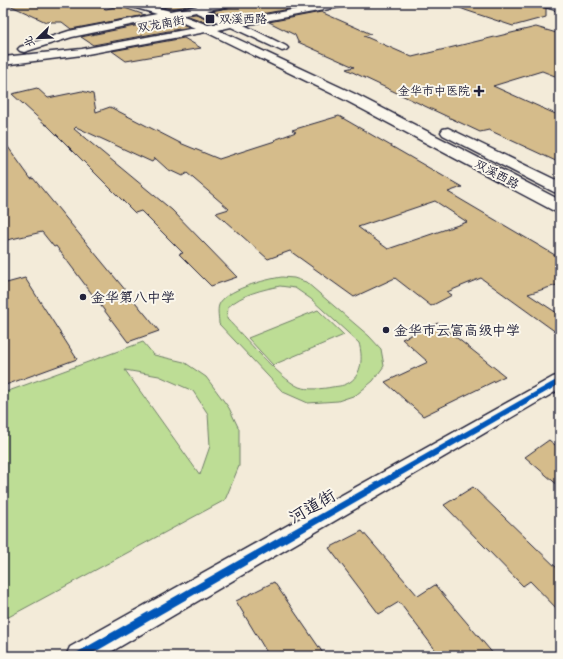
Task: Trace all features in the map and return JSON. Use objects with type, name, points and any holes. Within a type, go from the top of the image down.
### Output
[{"type":"main road","name":"双溪西路","points":[[129,3],[170,8],[195,9],[235,25],[291,53]]},
{"type":"main road","name":"双龙南街","points":[[195,9],[232,3]]},
{"type":"main road","name":"双龙南街","points":[[4,59],[82,52],[235,25],[345,3]]},
{"type":"main road","points":[[542,3],[560,8]]},
{"type":"main road","name":"双溪西路","points":[[170,8],[208,29],[350,97],[560,207]]},
{"type":"main road","name":"双龙南街","points":[[4,59],[69,34],[170,8]]},
{"type":"main road","name":"双溪西路","points":[[438,127],[560,188]]},
{"type":"street","name":"河道街","points":[[79,656],[560,381]]},
{"type":"green space","points":[[275,278],[294,278],[306,282],[369,336],[381,349],[384,366],[373,381],[356,395],[338,401],[308,403],[283,392],[219,324],[218,307],[229,295],[247,286]],"holes":[[[280,286],[295,288],[311,299],[359,343],[361,354],[359,370],[354,379],[348,383],[341,386],[320,389],[306,389],[299,387],[272,366],[227,319],[228,307],[246,296]]]},
{"type":"green space","points":[[318,310],[344,335],[273,365],[248,338]]},
{"type":"green space","points":[[143,342],[154,355],[184,362],[206,377],[229,408],[239,429],[239,466],[225,500],[3,620],[3,393]],"holes":[[[125,370],[159,376],[193,391],[208,414],[210,446],[200,475]]]},
{"type":"building","points":[[5,3],[92,4],[106,9],[119,6],[145,15],[71,29],[62,22],[46,22]]},
{"type":"building","points":[[159,3],[206,3],[170,9],[159,6]]},
{"type":"building","points":[[238,3],[250,6],[269,3],[300,3],[306,6],[233,19],[212,11],[232,7]]},
{"type":"building","points":[[456,3],[536,3],[539,6],[546,8],[546,17],[513,26],[465,10],[456,6]]},
{"type":"building","name":"金华市中医院","points":[[321,12],[371,34],[364,36],[412,57],[536,27],[560,34],[560,78],[542,71],[493,86],[560,116],[560,163],[489,130],[480,132],[346,69],[354,67],[298,42],[295,35],[269,22]]},
{"type":"building","points":[[196,14],[215,22],[208,23],[186,15]]},
{"type":"building","points":[[169,19],[190,27],[93,45],[81,37]]},
{"type":"building","points":[[184,38],[201,48],[126,61],[112,51]]},
{"type":"building","points":[[37,88],[48,98],[82,91],[93,94],[96,112],[110,107],[180,143],[219,159],[275,141],[274,140],[296,132],[292,130],[339,116],[462,187],[448,192],[560,258],[560,284],[528,294],[560,315],[560,335],[481,278],[447,292],[452,295],[431,306],[395,278],[354,297],[290,251],[268,259],[216,213],[229,209],[187,173],[182,176],[167,169],[155,158],[152,162],[76,127],[74,129],[172,210],[237,277],[211,286],[179,254],[183,253],[141,211],[135,213],[47,125],[12,94]],"holes":[[[435,201],[467,222],[388,249],[358,227]]]},
{"type":"building","points":[[3,140],[31,179],[33,178],[159,331],[128,342],[56,246],[54,247],[42,232],[3,241]]},
{"type":"building","points":[[25,278],[77,359],[3,386],[3,284]]},
{"type":"building","points":[[438,323],[505,376],[423,416],[385,382],[428,362],[402,339]]},
{"type":"building","points":[[549,440],[560,449],[560,487],[525,457]]},
{"type":"building","points":[[473,487],[560,571],[560,612],[530,581],[523,586],[444,505]]},
{"type":"building","points":[[362,531],[418,596],[435,585],[495,656],[440,656],[399,602],[379,614],[329,548]]},
{"type":"building","points":[[274,582],[325,656],[269,656],[236,601]]},
{"type":"cycle path","points":[[79,656],[560,381]]},
{"type":"place","name":"双溪西路","points":[[210,19]]},
{"type":"place","name":"金华市中医院","points":[[479,91]]},
{"type":"place","name":"金华第八中学","points":[[83,297]]},
{"type":"place","name":"金华市云富高级中学","points":[[386,330]]}]
